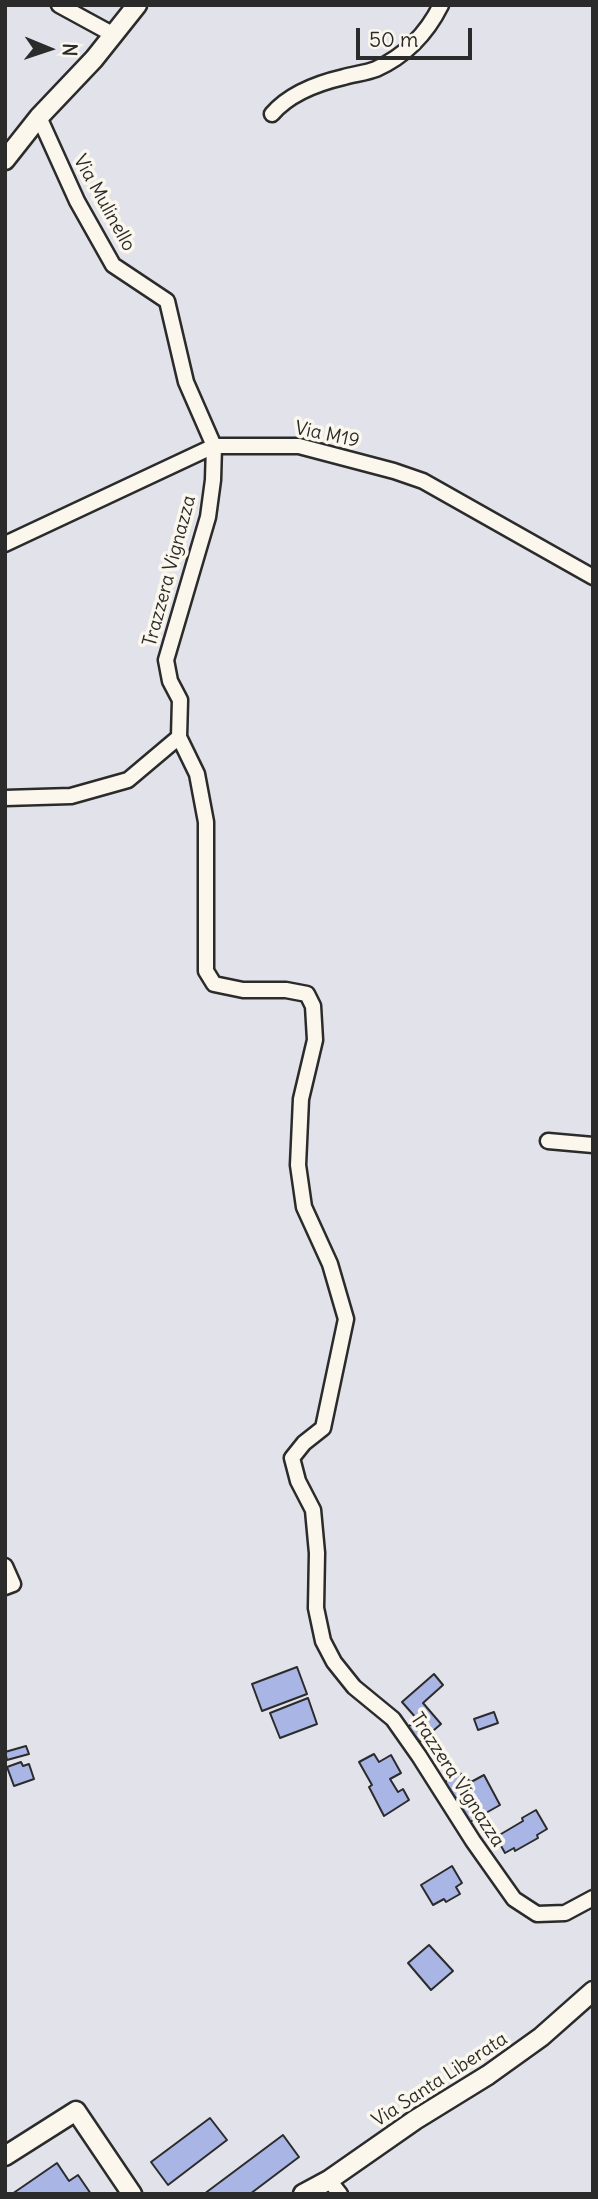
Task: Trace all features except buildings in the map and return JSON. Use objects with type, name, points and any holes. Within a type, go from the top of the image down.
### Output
[{"type":"street","points":[[59,5],[114,35]]},
{"type":"street","points":[[5,160],[38,117],[94,59],[137,5]]},
{"type":"street","points":[[272,114],[279,106],[309,87],[375,70],[412,46],[433,20],[441,5]]},
{"type":"street","name":"Via Mulinello","points":[[38,117],[78,201],[113,265],[167,301],[186,382],[214,446]]},
{"type":"street","name":"Via M19","points":[[5,544],[214,446],[299,446],[423,481],[593,577]]},
{"type":"street","name":"Trazzera Vignazza","points":[[214,446],[208,517],[166,660],[170,681],[180,700],[179,737],[197,774],[206,822],[206,971],[214,984],[243,990],[286,990],[307,994],[313,1006],[315,1040],[300,1098],[298,1165],[304,1207],[330,1264],[345,1319],[323,1428],[304,1443],[292,1458],[298,1481],[313,1510],[317,1553],[316,1608],[323,1641],[334,1662],[354,1687],[393,1719],[514,1899],[537,1914],[565,1913],[593,1898]]},
{"type":"street","points":[[5,798],[71,796],[128,780],[179,737]]},
{"type":"street","points":[[548,1141],[593,1145]]},
{"type":"street","points":[[5,1566],[13,1584],[5,1587]]},
{"type":"street","name":"Via Santa Liberata","points":[[303,2194],[334,2187],[415,2120],[488,2076],[541,2038],[593,1991]]},
{"type":"street","points":[[5,2156],[76,2111],[132,2194]]}]
